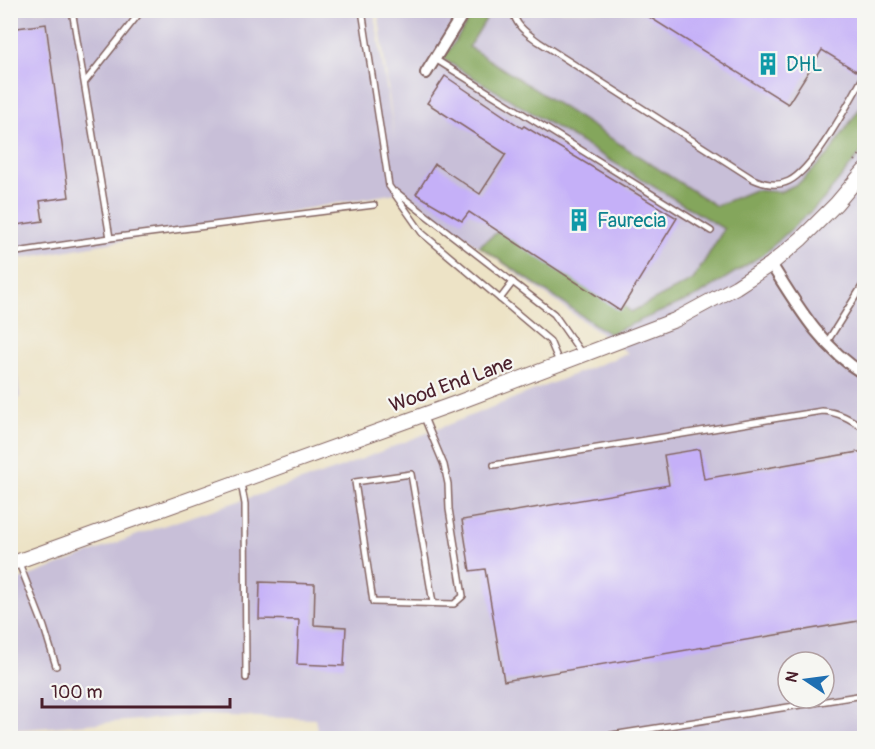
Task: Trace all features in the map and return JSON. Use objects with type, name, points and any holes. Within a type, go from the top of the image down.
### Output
[{"type":"street","points":[[426,73],[465,10]]},
{"type":"street","name":"Wood End Lane","points":[[15,563],[423,415],[560,363],[579,351],[685,315],[736,287],[771,264],[801,239],[836,204],[864,171]]},
{"type":"street","points":[[771,264],[803,315],[826,343],[864,374]]},
{"type":"lane","points":[[72,10],[110,238]]},
{"type":"lane","points":[[85,82],[142,10]]},
{"type":"lane","points":[[362,10],[389,186],[422,233],[550,341],[560,363]]},
{"type":"lane","points":[[513,10],[514,18],[524,31],[539,42],[753,179],[765,184],[789,181],[813,159],[864,76]]},
{"type":"lane","points":[[435,59],[711,231]]},
{"type":"lane","points":[[389,186],[554,314],[579,351]]},
{"type":"lane","points":[[10,253],[374,205]]},
{"type":"lane","points":[[500,299],[513,282]]},
{"type":"lane","points":[[826,343],[864,283]]},
{"type":"lane","points":[[494,465],[822,411],[845,416],[864,428]]},
{"type":"lane","points":[[423,415],[444,465],[448,484],[449,509],[463,596],[454,604],[373,602],[355,482],[411,474],[433,603]]},
{"type":"lane","points":[[241,481],[245,504],[246,678]]},
{"type":"lane","points":[[15,563],[44,627],[56,666]]},
{"type":"lane","points":[[593,738],[864,695]]},
{"type":"path","points":[[850,167],[864,149]]},
{"type":"shaded area","points":[[11,11],[374,11],[395,141],[378,11],[864,11],[864,738],[319,738],[315,719],[201,715],[12,730],[14,738],[11,738],[11,583],[156,528],[332,471],[628,353],[402,192],[11,260]]},
{"type":"shaded area","points":[[11,331],[20,398],[11,399]]},
{"type":"green space","points":[[475,11],[491,11],[469,47],[716,206],[754,190],[780,192],[799,183],[828,155],[864,102],[864,149],[822,201],[764,254],[699,295],[609,334],[479,246],[499,231],[631,312],[693,280],[724,229],[443,59]]},
{"type":"building","name":"DHL","points":[[638,10],[864,10],[864,57],[856,71],[822,50],[788,104]]},
{"type":"building","points":[[46,24],[69,197],[40,201],[43,221],[10,226],[10,29]]},
{"type":"building","name":"Faurecia","points":[[445,76],[522,128],[524,126],[677,218],[620,311],[469,212],[462,221],[416,194],[435,164],[480,194],[506,154],[427,103]]},
{"type":"building","points":[[699,449],[704,479],[864,451],[864,620],[504,681],[485,569],[470,571],[462,520],[669,485],[664,455]]},
{"type":"building","points":[[260,582],[315,584],[314,625],[346,627],[344,666],[297,664],[299,620],[259,619]]},
{"type":"place","name":"DHL","points":[[768,64]]},
{"type":"place","name":"Faurecia","points":[[579,220]]}]
